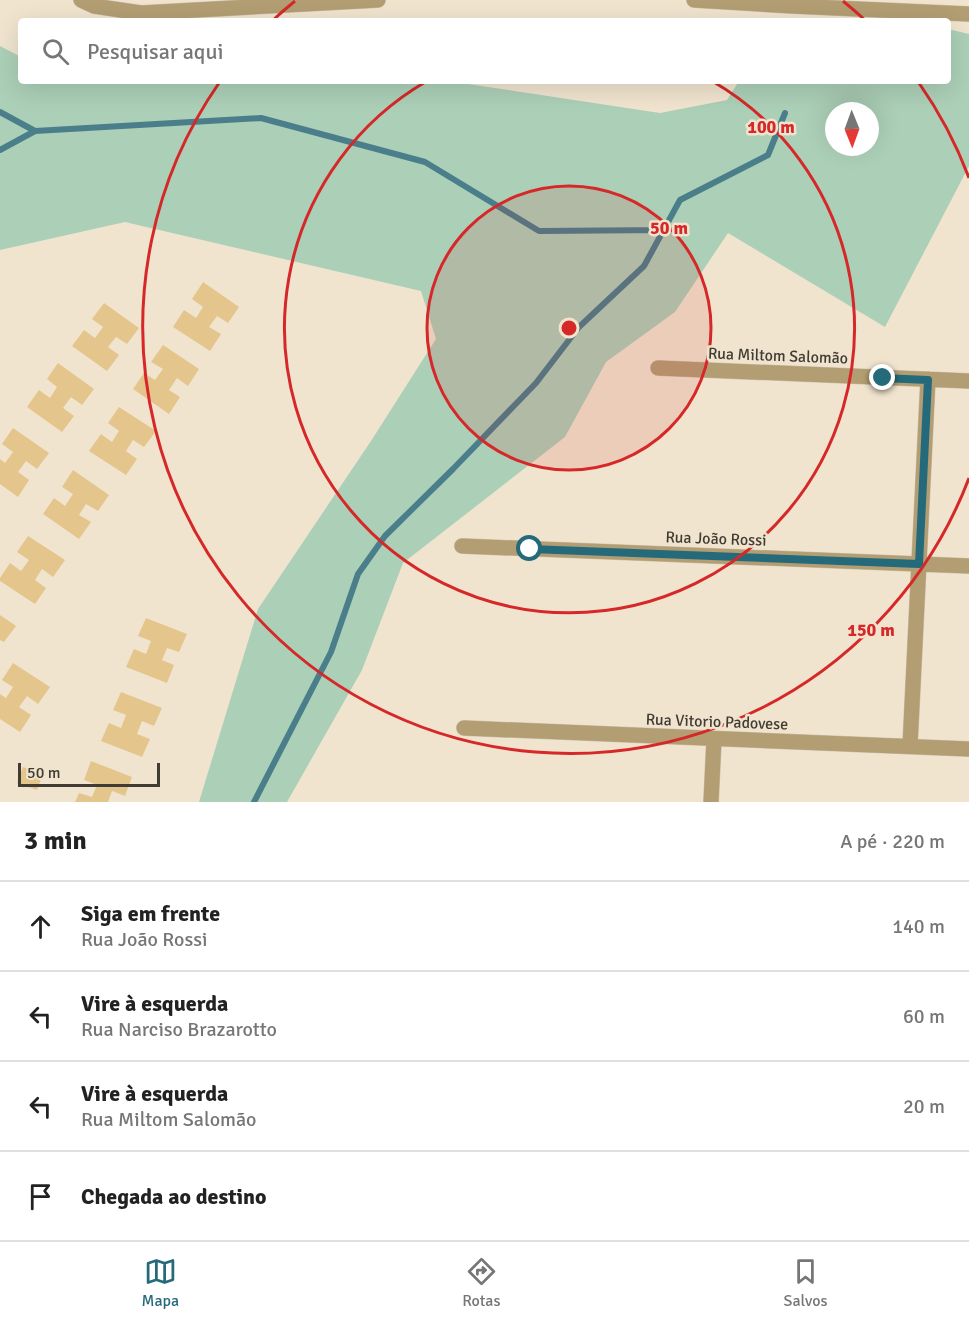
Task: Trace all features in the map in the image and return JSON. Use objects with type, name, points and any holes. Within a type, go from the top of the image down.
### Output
[{"type":"street","points":[[81,0],[94,6],[141,13],[378,0]]},
{"type":"street","points":[[694,0],[793,3],[969,14]]},
{"type":"street","name":"Rua Miltom Salomão","points":[[658,368],[969,381]]},
{"type":"street","points":[[910,746],[928,380]]},
{"type":"street","name":"Rua João Rossi","points":[[462,546],[969,566]]},
{"type":"street","name":"Rua Vitorio Padovese","points":[[464,728],[969,748]]},
{"type":"street","points":[[711,802],[714,739]]},
{"type":"green space","points":[[951,30],[969,34],[969,166],[885,327],[728,233],[675,312],[606,362],[565,437],[403,563],[362,670],[287,802],[199,802],[258,609],[371,441],[436,339],[421,291],[125,222],[0,250],[0,46],[18,55],[18,84],[468,84],[660,113],[727,100],[737,84],[951,84]]},
{"type":"building","points":[[203,282],[239,307],[228,323],[217,316],[209,327],[221,334],[210,351],[173,327],[184,310],[196,318],[203,307],[192,299]]},
{"type":"building","points":[[104,303],[139,328],[127,344],[116,337],[108,347],[119,355],[107,371],[72,346],[84,330],[95,338],[103,327],[92,319]]},
{"type":"building","points":[[163,345],[199,369],[188,386],[177,378],[169,390],[180,397],[169,414],[133,389],[144,373],[155,380],[163,369],[151,362]]},
{"type":"building","points":[[58,363],[94,389],[82,405],[71,397],[63,408],[74,416],[62,432],[27,407],[39,390],[50,398],[57,387],[47,379]]},
{"type":"building","points":[[119,407],[156,431],[144,447],[133,440],[126,451],[137,459],[126,475],[89,451],[101,434],[112,442],[119,431],[108,423]]},
{"type":"building","points":[[13,428],[49,453],[37,469],[26,461],[18,472],[29,480],[18,497],[0,484],[0,459],[5,463],[13,452],[2,444]]},
{"type":"building","points":[[73,470],[109,495],[98,511],[86,504],[79,515],[91,522],[79,539],[43,514],[54,498],[65,506],[73,494],[62,487]]},
{"type":"building","points":[[28,536],[65,560],[53,577],[42,569],[35,580],[46,588],[35,604],[0,581],[10,563],[21,571],[29,560],[17,552]]},
{"type":"building","points":[[0,615],[16,626],[4,642],[0,640]]},
{"type":"building","points":[[146,618],[187,634],[179,652],[167,648],[162,660],[174,665],[167,683],[126,667],[134,649],[146,654],[151,641],[138,636]]},
{"type":"building","points":[[13,663],[50,687],[38,704],[27,696],[19,707],[31,715],[20,732],[0,719],[0,694],[6,698],[13,687],[2,680]]},
{"type":"building","points":[[121,692],[162,708],[154,726],[142,721],[137,734],[150,739],[142,757],[101,741],[109,723],[121,728],[126,715],[113,710]]},
{"type":"building","points":[[91,761],[132,777],[125,796],[112,791],[108,802],[75,802],[79,793],[92,797],[97,785],[84,780]]},
{"type":"building","points":[[23,767],[43,774],[37,790],[17,783]]},
{"type":"waterway","points":[[0,112],[35,131],[261,118],[425,162],[539,231],[664,230]]},
{"type":"waterway","points":[[254,802],[331,652],[358,574],[385,536],[536,383],[579,327],[644,266],[680,200],[768,155],[785,113]]},
{"type":"waterway","points":[[0,150],[35,131]]},
{"type":"route","points":[[530,549],[919,564],[928,380],[883,378]]}]
